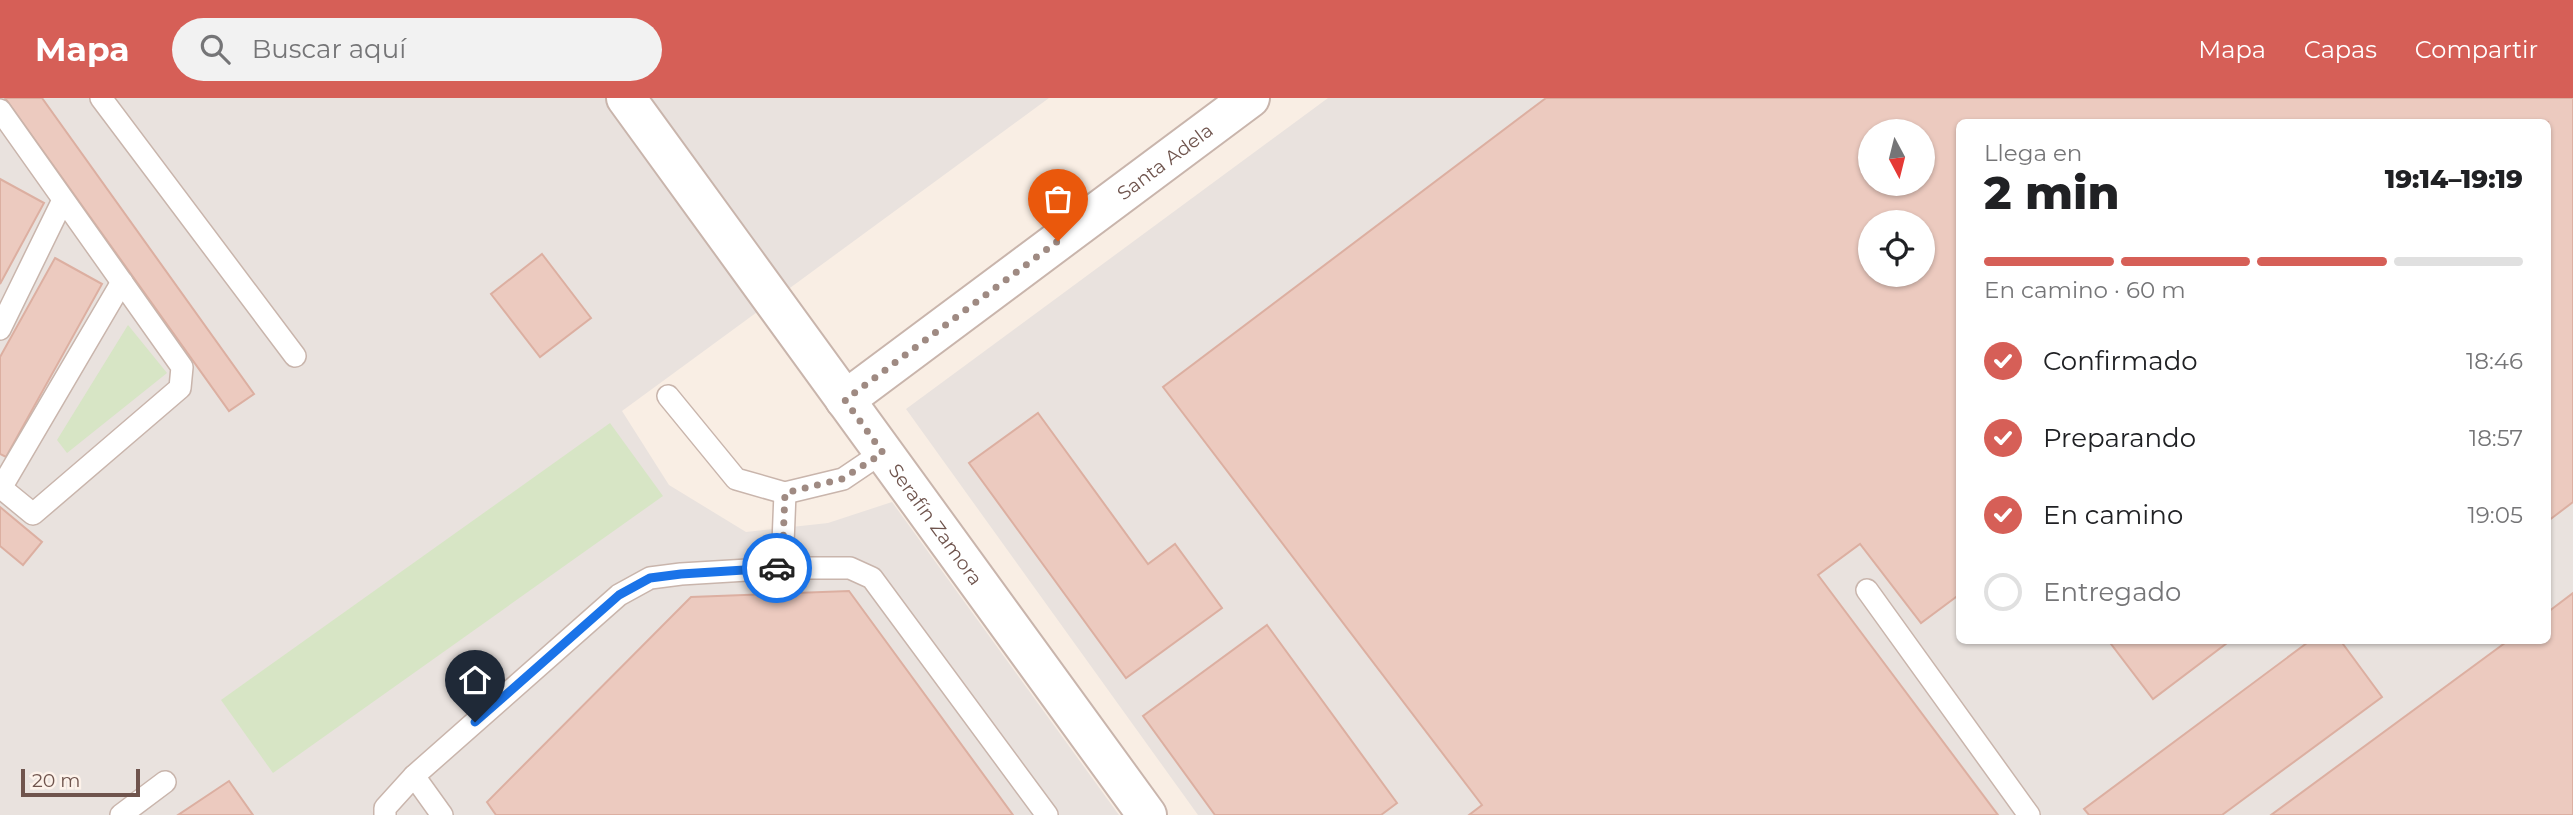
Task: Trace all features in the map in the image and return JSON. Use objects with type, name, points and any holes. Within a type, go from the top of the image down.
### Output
[{"type":"street","name":"Serafín Zamora","points":[[626,98],[1147,815]]},
{"type":"street","name":"Santa Adela","points":[[845,400],[1250,98]]},
{"type":"lane","points":[[101,98],[295,356]]},
{"type":"lane","points":[[3,125],[64,200],[122,282],[182,367],[180,388],[33,514],[1,487],[122,282]]},
{"type":"lane","points":[[0,329],[64,200]]},
{"type":"lane","points":[[668,396],[736,479],[785,493],[842,479],[883,453]]},
{"type":"lane","points":[[782,568],[785,493]]},
{"type":"lane","points":[[385,815],[385,808],[414,776],[619,595],[650,578],[782,568],[850,568],[872,578],[1047,815]]},
{"type":"lane","points":[[1867,590],[2029,815]]},
{"type":"lane","points":[[414,776],[442,815]]},
{"type":"lane","points":[[121,815],[165,782]]},
{"type":"shaded area","points":[[0,98],[1049,98],[622,411],[669,485],[746,532],[828,523],[892,502],[1119,815],[0,815]]},
{"type":"shaded area","points":[[1328,98],[2573,98],[2573,815],[1198,815],[906,409]]},
{"type":"green space","points":[[128,325],[167,373],[67,453],[57,440]]},
{"type":"green space","points":[[610,423],[663,496],[273,773],[221,700]]},
{"type":"building","points":[[5,98],[42,98],[254,394],[229,411]]},
{"type":"building","points":[[1546,98],[2573,98],[2573,502],[2551,519],[2551,119],[1956,119],[1956,597],[1921,623],[1860,544],[1818,575],[1998,815],[1469,815],[1482,805],[1163,387]]},
{"type":"building","points":[[0,179],[44,203],[0,284]]},
{"type":"building","points":[[542,254],[591,318],[540,357],[491,294]]},
{"type":"building","points":[[55,258],[102,284],[6,457],[0,454],[0,357]]},
{"type":"building","points":[[1038,413],[1148,564],[1175,544],[1222,608],[1126,678],[969,463]]},
{"type":"building","points":[[0,507],[42,542],[23,565],[0,546]]},
{"type":"building","points":[[849,591],[1013,815],[496,815],[487,802],[691,597]]},
{"type":"building","points":[[2573,593],[2573,815],[2271,815],[2504,644],[2551,644],[2551,610]]},
{"type":"building","points":[[1267,625],[1397,803],[1381,815],[1215,815],[1143,716]]},
{"type":"building","points":[[2111,644],[2226,644],[2153,699]]},
{"type":"building","points":[[2306,644],[2343,644],[2382,697],[2222,815],[2089,815],[2084,809]]},
{"type":"building","points":[[229,781],[253,815],[178,815]]},
{"type":"way so far","points":[[777,568],[782,568],[785,493],[842,479],[883,453],[845,400],[1058,241]]},
{"type":"route","points":[[475,722],[619,595],[650,578],[777,568]]}]
